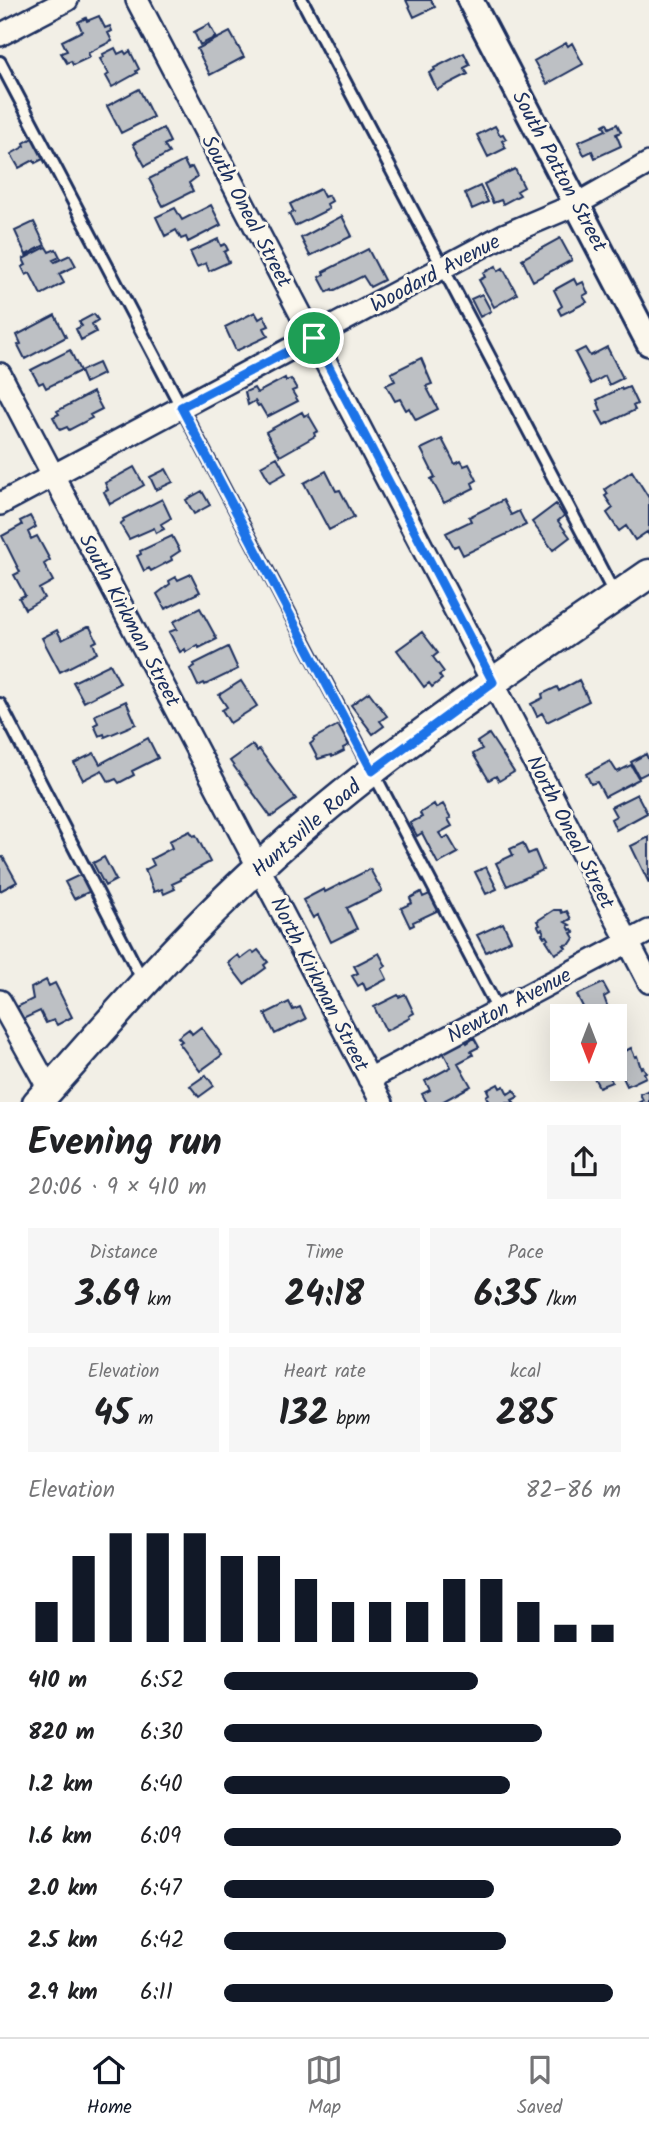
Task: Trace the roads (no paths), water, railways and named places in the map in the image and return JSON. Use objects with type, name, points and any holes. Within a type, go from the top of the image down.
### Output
[{"type":"main road","name":"Huntsville Road","points":[[43,1096],[145,983],[259,866],[372,771],[493,682],[649,574]]},
{"type":"street","points":[[0,35],[67,0]]},
{"type":"street","name":"South Oneal Street","points":[[137,0],[493,682]]},
{"type":"street","name":"South Patton Street","points":[[470,0],[649,343]]},
{"type":"street","name":"Woodard Avenue","points":[[0,504],[504,235],[577,204],[649,163]]},
{"type":"street","name":"South Kirkman Street","points":[[0,374],[259,866]]},
{"type":"street","name":"North Oneal Street","points":[[493,682],[649,982]]},
{"type":"street","name":"North Kirkman Street","points":[[259,866],[382,1102]]},
{"type":"street","name":"Newton Avenue","points":[[369,1079],[649,931]]},
{"type":"street","points":[[0,1000],[43,1096]]},
{"type":"lane","points":[[302,0],[616,597]]},
{"type":"lane","points":[[0,62],[499,1010]]},
{"type":"lane","points":[[0,704],[145,983]]}]
